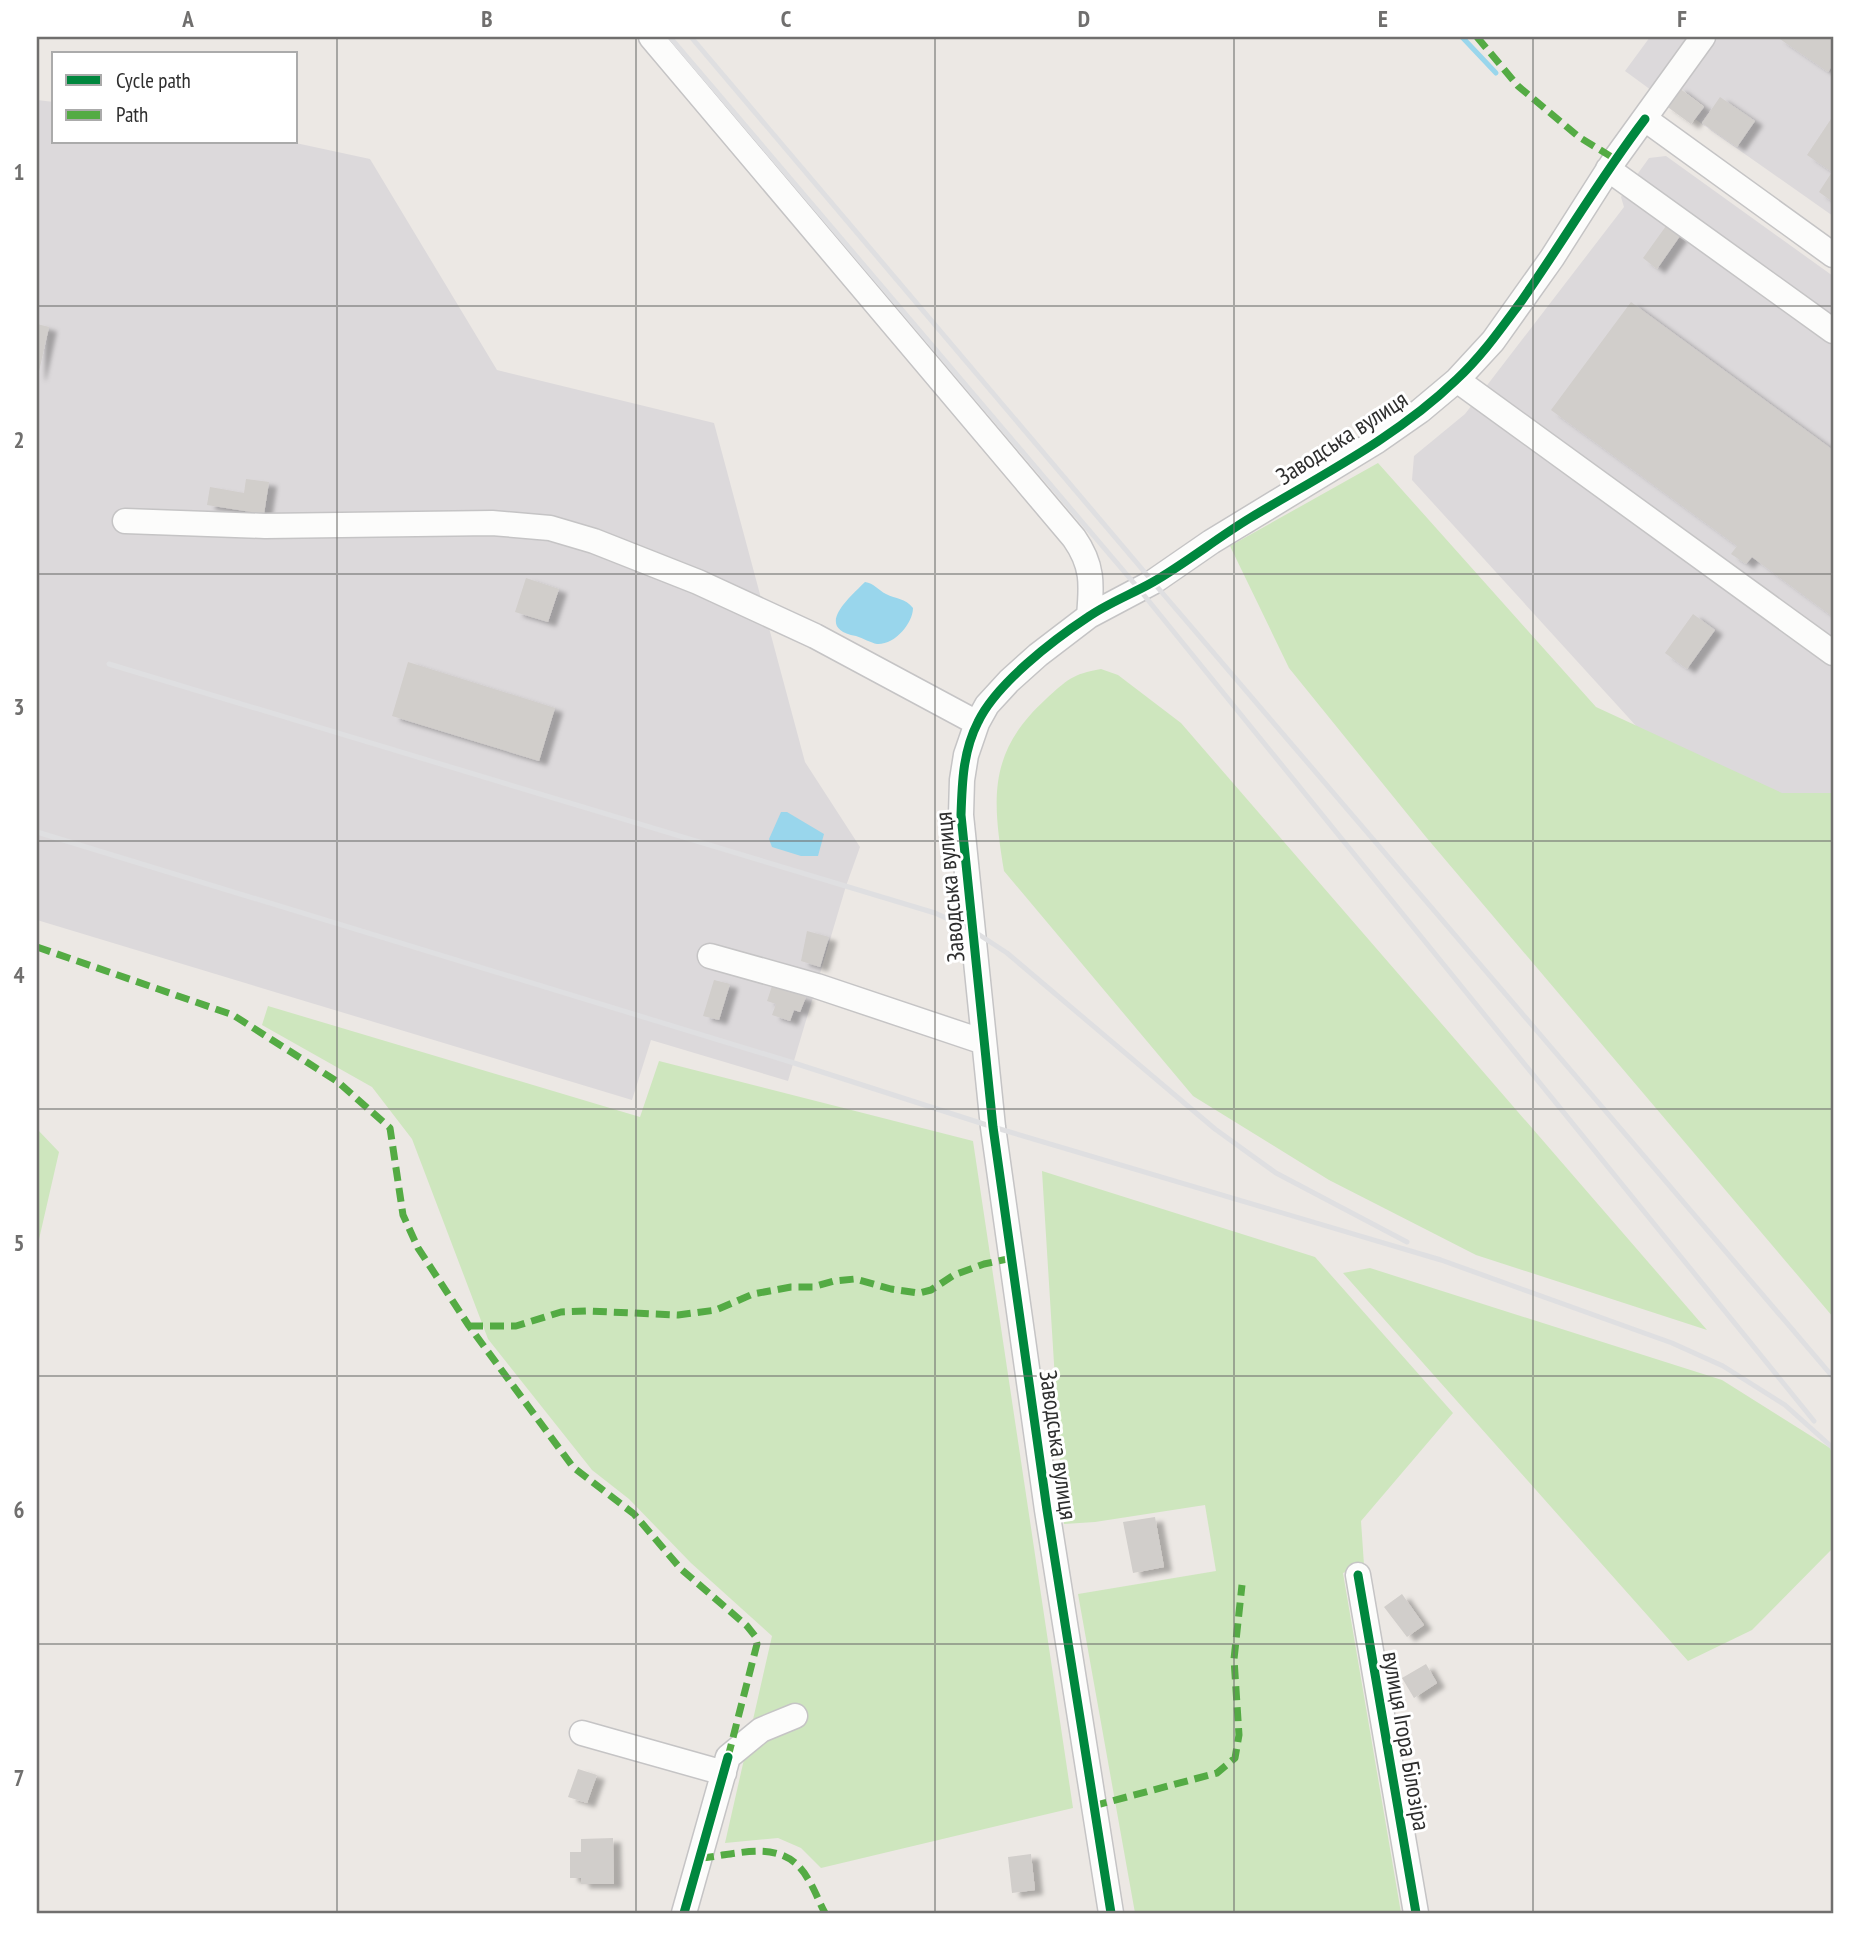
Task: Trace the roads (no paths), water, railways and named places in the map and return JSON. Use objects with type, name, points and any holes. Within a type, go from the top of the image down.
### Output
[{"type":"street","points":[[651,37],[1074,538],[1085,553],[1092,583],[1089,616]]},
{"type":"street","name":"Заводська вулиця","points":[[1111,1913],[1047,1510],[993,1127],[961,815],[966,755],[977,723],[988,705],[1009,681],[1089,616],[1153,582],[1211,541],[1377,441],[1420,411],[1457,380],[1493,341],[1552,258],[1608,169],[1703,37]]},
{"type":"street","points":[[1645,120],[1833,255]]},
{"type":"street","points":[[1608,169],[1833,331]]},
{"type":"street","points":[[1457,380],[1833,653]]},
{"type":"street","points":[[125,521],[265,526],[492,523],[550,528],[594,541],[709,588],[814,636],[977,723]]},
{"type":"street","points":[[710,956],[817,986],[984,1042]]},
{"type":"street","name":"вулиця Ігора Білозіра","points":[[1359,1575],[1416,1913]]},
{"type":"street","points":[[684,1913],[726,1765],[761,1730],[795,1716]]},
{"type":"street","points":[[582,1733],[726,1765]]},
{"type":"water","points":[[865,582],[904,600],[913,608],[910,620],[902,632],[890,641],[872,643],[837,627],[838,612]]},
{"type":"water","points":[[781,812],[787,812],[824,834],[818,856],[801,856],[772,847],[769,839]]},
{"type":"waterway","points":[[1462,37],[1496,73]]},
{"type":"railway","points":[[670,37],[1139,589],[1814,1421]]},
{"type":"railway","points":[[691,37],[1833,1377]]},
{"type":"railway","points":[[109,664],[935,913],[972,930],[1007,953],[1215,1129],[1276,1173],[1407,1242]]},
{"type":"railway","points":[[37,832],[794,1063],[993,1127],[1441,1260],[1672,1343],[1723,1366],[1785,1405],[1833,1448]]}]
